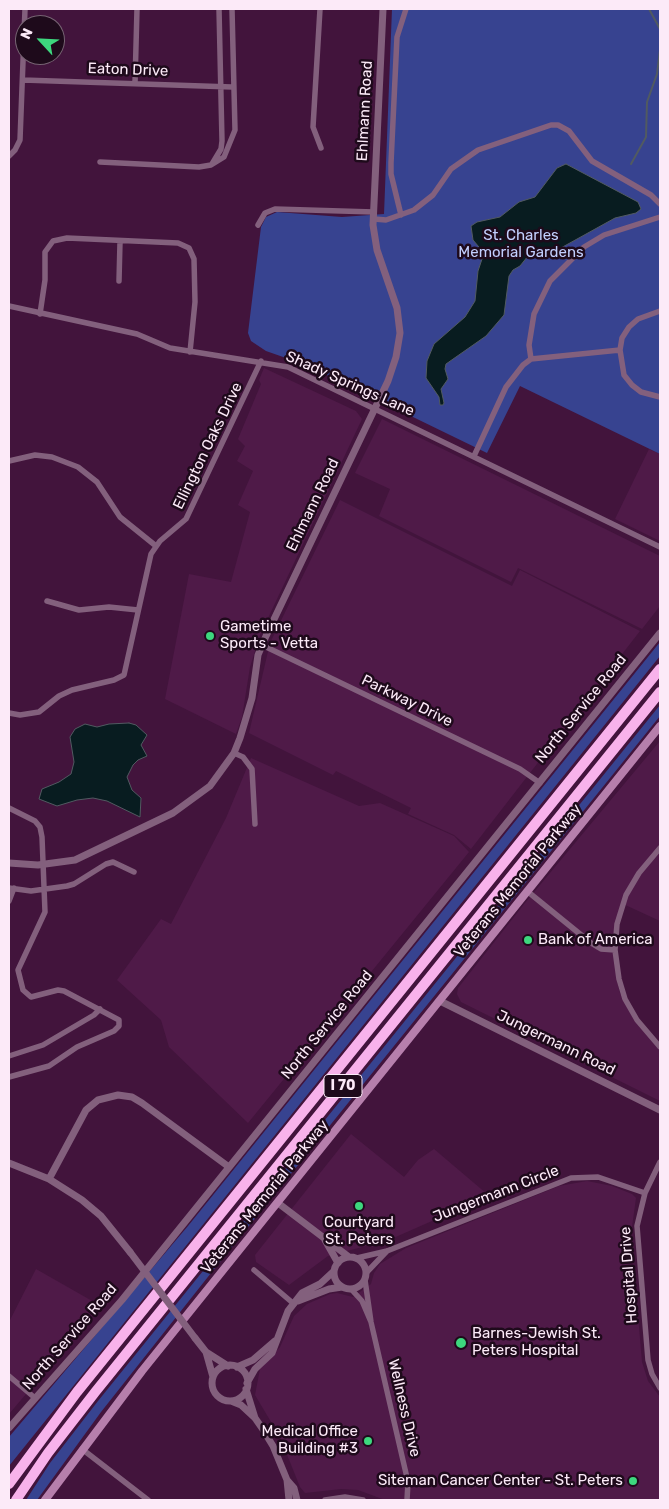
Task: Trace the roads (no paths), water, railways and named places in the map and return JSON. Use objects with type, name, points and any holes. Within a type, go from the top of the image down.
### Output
[{"type":"highway","name":"I 70","points":[[9,1484],[83,1384],[660,669]]},
{"type":"highway","name":"I 70","points":[[16,1500],[96,1391],[660,692]]},
{"type":"main road","name":"Veterans Memorial Parkway","points":[[45,1500],[82,1449],[278,1203],[528,890],[659,730]]},
{"type":"street","points":[[9,156],[15,150],[20,140],[25,9]]},
{"type":"street","points":[[135,83],[137,9]]},
{"type":"street","points":[[211,165],[222,149],[219,9]]},
{"type":"street","points":[[100,162],[199,167],[211,165],[224,157],[235,130],[232,87],[232,9]]},
{"type":"street","points":[[320,9],[313,127],[321,148]]},
{"type":"street","name":"Ehlmann Road","points":[[9,863],[43,865],[61,863],[90,854],[173,814],[210,786],[234,753],[246,721],[256,666],[262,645],[375,408],[393,368],[399,344],[400,327],[394,296],[377,250],[374,215],[383,9]]},
{"type":"street","points":[[401,215],[391,174],[391,163],[397,38],[406,9]]},
{"type":"street","name":"Eaton Drive","points":[[22,80],[232,87]]},
{"type":"street","points":[[258,225],[265,213],[275,209],[374,215],[386,220],[401,215],[414,210],[433,194],[451,169],[478,150],[551,125],[558,125],[569,131],[592,161],[651,195],[660,204]]},
{"type":"street","points":[[531,359],[530,345],[534,314],[550,281],[584,247],[604,235],[660,217]]},
{"type":"street","points":[[40,314],[45,280],[45,252],[53,241],[67,238],[120,242],[170,241],[183,245],[192,253],[195,302],[190,352]]},
{"type":"street","points":[[119,280],[120,242]]},
{"type":"street","name":"Shady Springs Lane","points":[[9,306],[132,333],[158,344],[190,352],[261,361],[301,372],[660,547]]},
{"type":"street","points":[[660,311],[638,319],[629,327],[622,338],[620,350],[624,375],[632,385],[641,392],[660,397]]},
{"type":"street","points":[[474,456],[506,387],[523,365],[531,359],[620,350]]},
{"type":"street","name":"Ellington Oaks Drive","points":[[9,713],[20,715],[40,712],[59,696],[72,690],[114,680],[124,675],[147,564],[156,546],[186,519],[261,361]]},
{"type":"street","points":[[9,461],[36,455],[52,457],[78,467],[97,482],[120,517],[156,546]]},
{"type":"street","points":[[46,601],[79,610],[109,607],[138,610]]},
{"type":"street","name":"North Service Road","points":[[9,1428],[122,1300],[660,633]]},
{"type":"street","name":"Parkway Drive","points":[[262,645],[520,769],[540,783]]},
{"type":"street","points":[[234,753],[243,757],[252,769],[256,824]]},
{"type":"street","points":[[9,808],[28,816],[40,827],[43,865],[45,905],[43,919],[18,970],[22,990],[31,997],[58,990],[64,991],[119,1020],[119,1026],[77,1047],[49,1066],[9,1077]]},
{"type":"street","points":[[660,848],[639,873],[626,895],[618,924],[615,950],[619,979],[625,998],[640,1024],[660,1047]]},
{"type":"street","points":[[9,901],[11,888],[43,890],[74,884],[112,862],[134,872]]},
{"type":"street","points":[[528,890],[591,943],[601,949],[615,950]]},
{"type":"street","name":"Jungermann Road","points":[[440,1001],[660,1110]]},
{"type":"street","points":[[9,1056],[43,1046],[94,1015],[100,1009]]},
{"type":"street","points":[[49,1179],[86,1110],[98,1100],[118,1095],[132,1097],[142,1102],[229,1167]]},
{"type":"street","name":"Hospital Drive","points":[[660,1162],[645,1193],[637,1226],[648,1360],[652,1374],[660,1388]]},
{"type":"street","points":[[9,1163],[49,1179],[82,1200],[100,1216],[130,1252],[206,1352],[228,1366]]},
{"type":"street","name":"Jungermann Circle","points":[[357,1258],[387,1251],[571,1178],[598,1177],[645,1193]]},
{"type":"street","points":[[278,1203],[325,1240],[334,1243],[349,1257]]},
{"type":"street","points":[[325,1240],[338,1263]]},
{"type":"street","name":"Jungermann Circle","points":[[365,1276],[387,1251]]},
{"type":"street","points":[[231,1401],[241,1398],[255,1369],[272,1353],[284,1318],[302,1293],[320,1284],[334,1271],[338,1263],[349,1257],[357,1258],[364,1265],[365,1276],[360,1286],[352,1289],[342,1287],[329,1289],[296,1302]]},
{"type":"street","points":[[254,1270],[296,1302]]},
{"type":"street","points":[[334,1271],[336,1280],[342,1287]]},
{"type":"street","name":"Wellness Drive","points":[[365,1276],[371,1322],[408,1482],[407,1500]]},
{"type":"street","name":"Wellness Drive","points":[[352,1289],[362,1301],[371,1322]]},
{"type":"street","points":[[213,1377],[220,1368],[228,1366],[237,1367],[253,1360],[275,1341]]},
{"type":"street","points":[[206,1352],[213,1377],[212,1386],[215,1394],[221,1399],[241,1405],[255,1418],[273,1446],[287,1480],[289,1500]]},
{"type":"street","points":[[237,1367],[246,1375],[255,1418]]},
{"type":"street","points":[[9,1376],[35,1398]]},
{"type":"street","points":[[82,1449],[148,1500]]},
{"type":"street","points":[[287,1480],[294,1488],[297,1500]]},
{"type":"street","points":[[325,1500],[345,1498],[364,1500]]},
{"type":"waterway","points":[[649,9],[660,29]]},
{"type":"waterway","points":[[631,164],[646,137],[647,102],[657,74],[660,50]]},
{"type":"place","name":"Gametime Sports - Vetta","points":[[210,636]]},
{"type":"place","name":"Bank of America","points":[[528,940]]},
{"type":"place","name":"Courtyard St. Peters","points":[[359,1206]]},
{"type":"place","name":"Barnes-Jewish St. Peters Hospital","points":[[461,1343]]},
{"type":"place","name":"Medical Office Building #3","points":[[368,1441]]},
{"type":"place","name":"Siteman Cancer Center - St. Peters","points":[[633,1481]]},
{"type":"park label","name":"St. Charles Memorial Gardens","points":[[521,244]]}]
